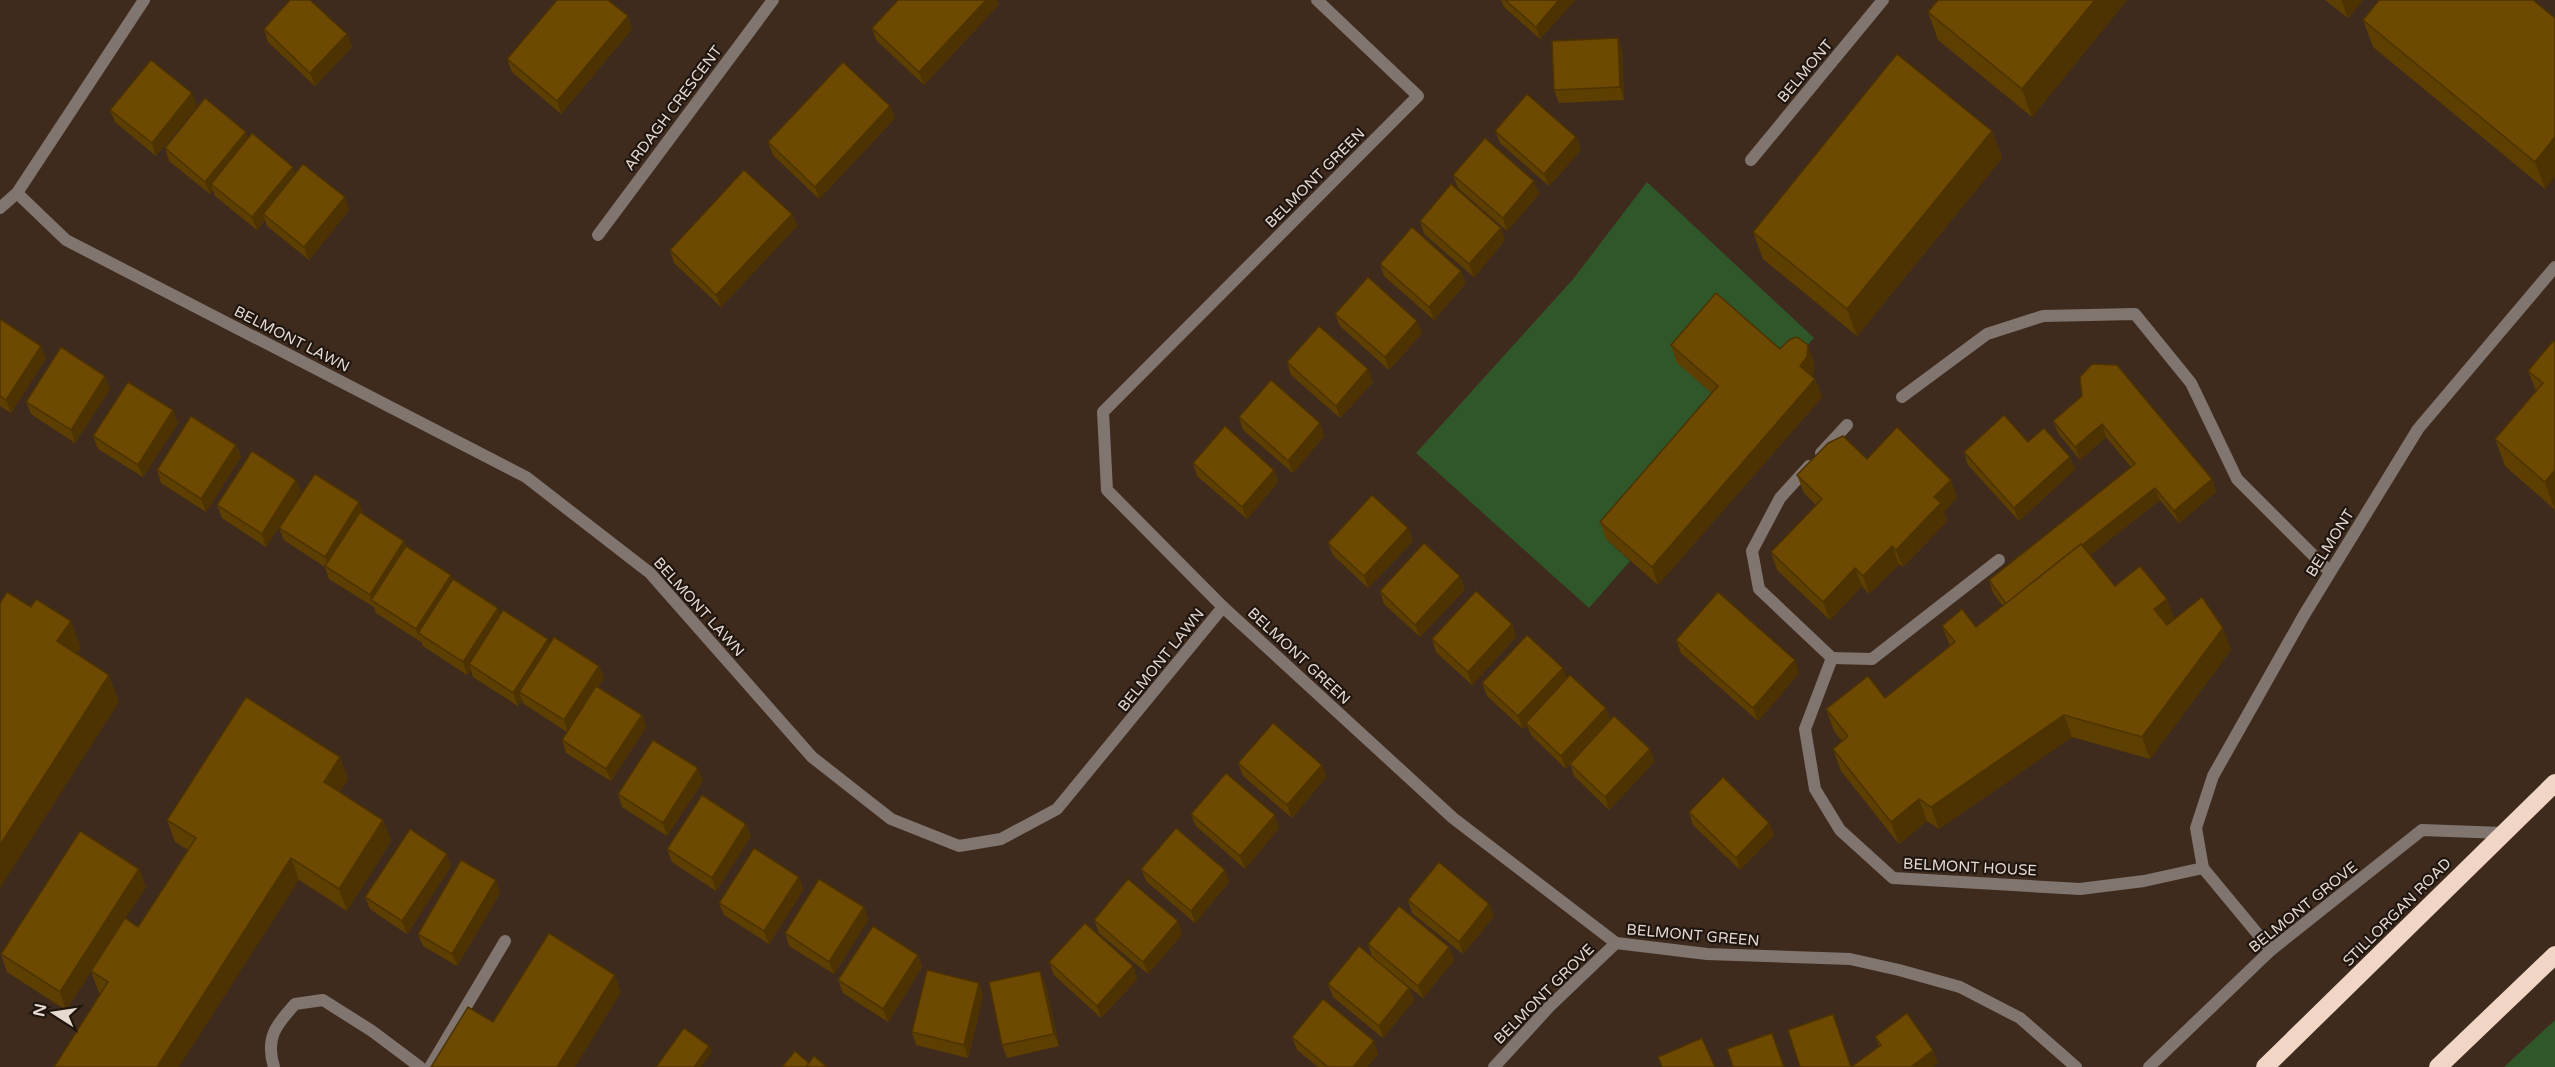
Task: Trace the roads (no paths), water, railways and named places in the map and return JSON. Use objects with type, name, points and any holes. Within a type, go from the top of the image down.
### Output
[{"type":"highway","name":"STILLORGAN ROAD","points":[[2265,1067],[2555,783]]},
{"type":"highway","points":[[2438,1067],[2555,955]]},
{"type":"street","points":[[0,208],[17,193],[144,0]]},
{"type":"street","name":"ARDAGH CRESCENT","points":[[598,235],[773,0]]},
{"type":"street","name":"BELMONT GREEN","points":[[1317,0],[1418,96],[1102,412],[1107,490],[1223,607],[1453,818],[1616,944],[1707,954],[1850,959],[1899,969],[1960,987],[2020,1018],[2076,1067]]},
{"type":"street","name":"BELMONT","points":[[1751,160],[1883,0]]},
{"type":"street","name":"BELMONT LAWN","points":[[17,193],[66,240],[526,477],[650,573],[812,757],[891,819],[959,846],[1001,839],[1057,809],[1223,607]]},
{"type":"street","name":"BELMONT","points":[[2203,868],[2196,828],[2214,776],[2330,572],[2418,429],[2555,267]]},
{"type":"street","points":[[1902,397],[1987,334],[2043,316],[2135,314],[2191,383],[2237,479],[2330,572]]},
{"type":"street","points":[[1848,425],[1780,498],[1752,550],[1759,589],[1832,658],[1872,660],[1999,560]]},
{"type":"street","name":"BELMONT HOUSE","points":[[1832,658],[1805,729],[1815,789],[1840,830],[1893,878],[2080,889],[2144,881],[2203,868]]},
{"type":"street","name":"BELMONT GROVE","points":[[2149,1067],[2271,950],[2422,830],[2503,833]]},
{"type":"street","points":[[2203,868],[2271,950]]},
{"type":"street","points":[[430,1067],[505,941]]},
{"type":"street","name":"BELMONT GROVE","points":[[1494,1067],[1549,1007],[1616,944]]},
{"type":"street","points":[[274,1067],[270,1054],[274,1028],[294,1004],[323,1000],[372,1031],[420,1067]]}]
